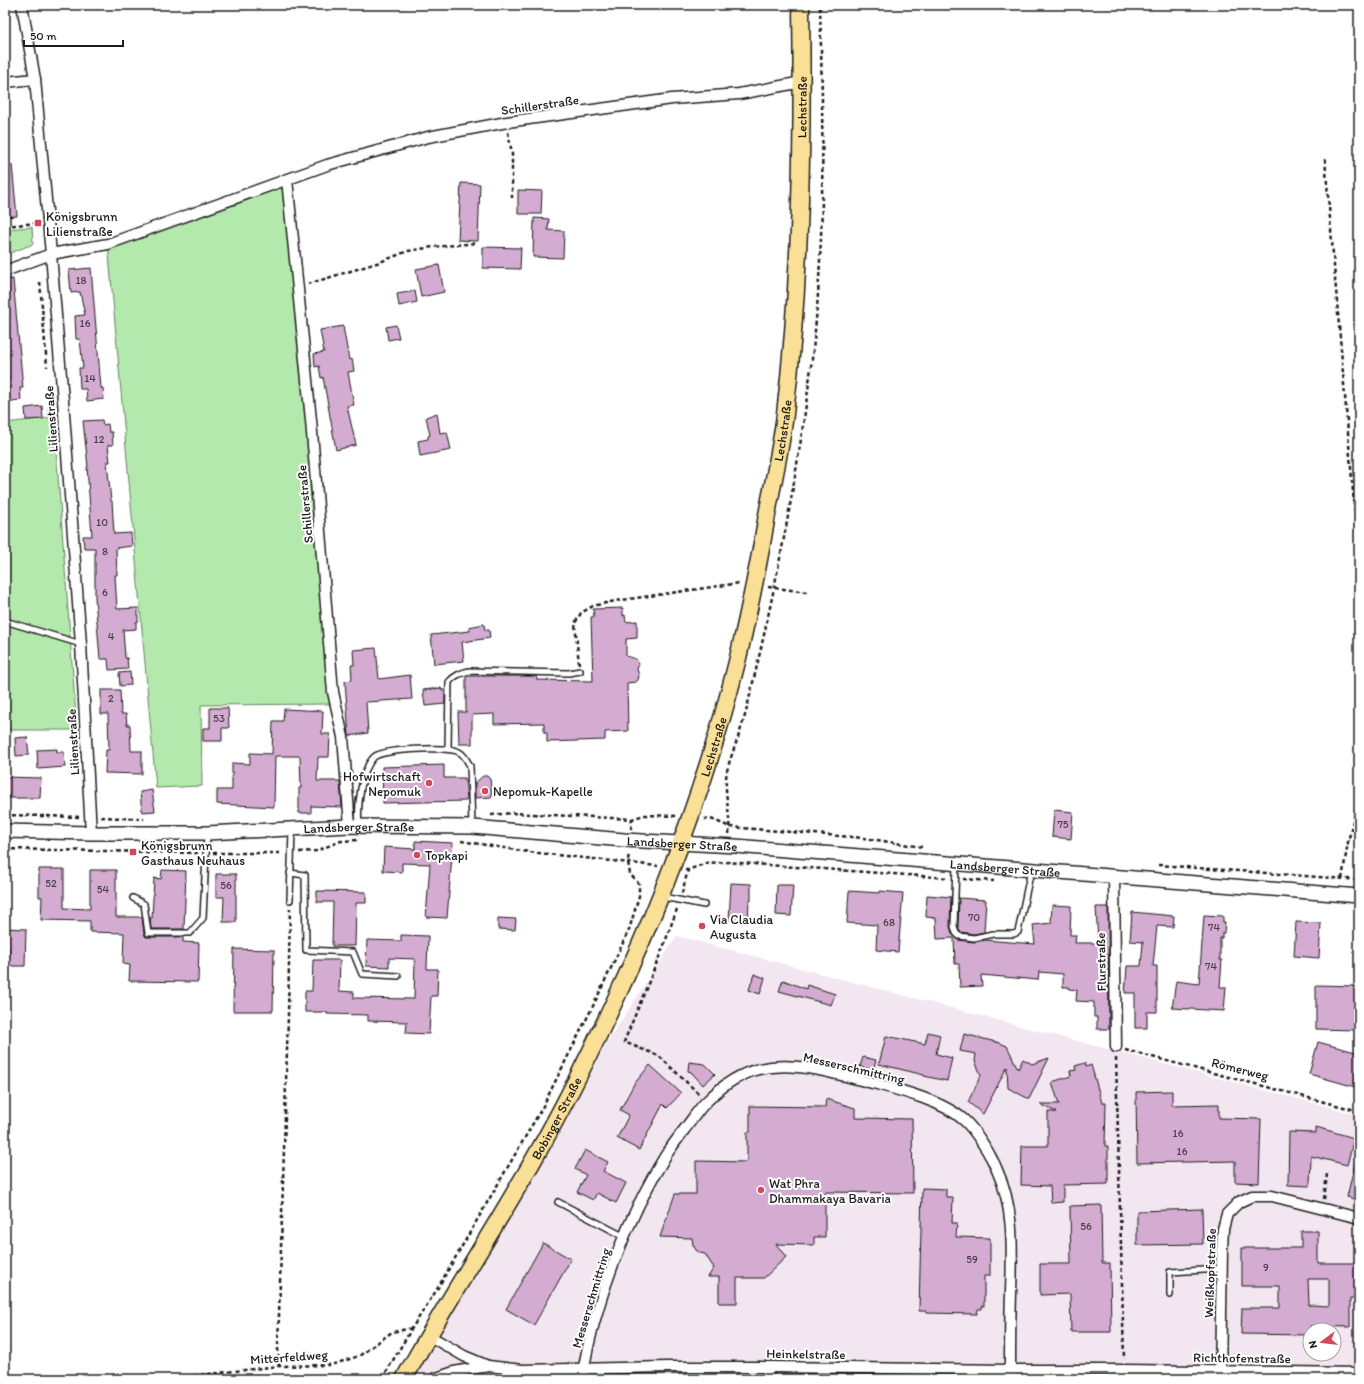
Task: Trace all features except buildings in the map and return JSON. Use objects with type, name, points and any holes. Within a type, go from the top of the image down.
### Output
[{"type":"main road","name":"Lechstraße","points":[[680,843],[716,737],[737,662],[755,584],[785,416],[796,279],[801,188],[801,5]]},
{"type":"main road","name":"Bobinger Straße","points":[[404,1379],[428,1334],[536,1155],[575,1083],[636,954],[680,843]]},
{"type":"street","name":"Lilienstraße","points":[[22,5],[35,79],[51,254],[80,644],[91,833]]},
{"type":"street","points":[[5,82],[35,79]]},
{"type":"street","name":"Schillerstraße","points":[[5,271],[51,254],[108,244],[326,165],[428,137],[507,122],[672,100],[738,94],[802,82]]},
{"type":"street","name":"Schillerstraße","points":[[287,179],[323,554],[333,692],[343,737],[355,826]]},
{"type":"street","name":"Landsberger Straße","points":[[5,831],[207,833],[355,826],[472,827],[624,840],[734,846],[956,865],[1359,896]]},
{"type":"street","name":"Flurstraße","points":[[1114,876],[1116,1047]]},
{"type":"street","name":"Messerschmittring","points":[[582,1379],[583,1368],[595,1319],[604,1290],[634,1214],[667,1154],[706,1101],[732,1080],[758,1069],[783,1066],[808,1068],[880,1085],[935,1102],[964,1120],[983,1144],[998,1170],[1008,1201],[1012,1240],[1010,1375]]},
{"type":"street","name":"Weißkopfstraße","points":[[1220,1375],[1221,1269],[1223,1228],[1227,1214],[1239,1202],[1252,1196],[1272,1196],[1359,1218]]},
{"type":"street","name":"Heinkelstraße","points":[[428,1334],[464,1356],[488,1366],[523,1370],[668,1366],[768,1367],[1010,1375],[1124,1370]]},
{"type":"street","name":"Heinkelstraße","points":[[434,1379],[454,1372],[488,1366]]},
{"type":"street","points":[[768,1367],[768,1379]]},
{"type":"street","name":"Richthofenstraße","points":[[1124,1370],[1220,1375],[1359,1373]]},
{"type":"lane","points":[[5,621],[80,644]]},
{"type":"lane","points":[[448,749],[449,682],[453,677],[460,673],[469,671],[569,673],[580,671]]},
{"type":"lane","points":[[355,826],[358,817],[362,784],[367,766],[375,755],[388,752],[448,749],[458,752],[466,758],[470,766],[472,827]]},
{"type":"lane","points":[[290,900],[292,829]]},
{"type":"lane","points":[[133,898],[144,904],[148,933],[190,933],[203,918],[207,833]]},
{"type":"lane","points":[[956,865],[954,926],[956,933],[959,936],[974,938],[993,934],[1014,934],[1018,932],[1031,870]]},
{"type":"lane","points":[[290,874],[305,875],[306,950],[353,952],[362,974],[398,976]]},
{"type":"lane","points":[[660,896],[704,905]]},
{"type":"lane","points":[[558,1202],[625,1237]]},
{"type":"lane","points":[[1170,1295],[1170,1272],[1221,1269]]},
{"type":"path","points":[[507,122],[512,154],[512,198]]},
{"type":"path","points":[[1325,159],[1359,563]]},
{"type":"path","points":[[5,226],[48,223]]},
{"type":"path","points":[[298,288],[380,262],[408,251],[477,243]]},
{"type":"path","points":[[580,671],[575,623],[580,613],[593,606],[615,601],[741,583],[807,592]]},
{"type":"path","points":[[1342,894],[1342,878],[1348,842],[1359,796]]},
{"type":"path","points":[[512,813],[632,820],[644,815],[676,815]]},
{"type":"path","points":[[706,819],[711,819],[730,827],[864,838],[929,848]]},
{"type":"path","points":[[5,849],[291,853],[316,851],[341,841],[361,840]]},
{"type":"path","points":[[459,841],[528,852],[643,864]]},
{"type":"path","points":[[382,1379],[436,1291],[542,1108],[613,965],[629,930],[639,896],[639,884],[630,874],[628,862]]},
{"type":"path","points":[[706,1101],[659,1056],[624,1042],[680,901],[688,870],[706,863],[726,862]]},
{"type":"path","points":[[1157,865],[1359,880]]},
{"type":"path","points":[[279,1366],[278,1348],[290,900]]},
{"type":"path","points":[[1116,1047],[1124,1370]]},
{"type":"path","name":"Römerweg","points":[[1116,1047],[1359,1111]]},
{"type":"path","points":[[1323,1209],[1327,1174]]},
{"type":"path","points":[[412,1328],[428,1334]]},
{"type":"path","name":"Mitterfeldweg","points":[[166,1379],[279,1366],[332,1365],[359,1356],[392,1332],[412,1328]]},
{"type":"shaded area","points":[[677,936],[1359,1115],[1359,1379],[414,1379],[467,1286],[545,1157],[608,1041]]},
{"type":"green space","points":[[286,184],[326,635],[330,704],[201,705],[202,786],[156,788],[108,244]]},
{"type":"green space","points":[[32,227],[33,244],[5,255],[5,229]]},
{"type":"green space","points":[[48,408],[53,408],[77,730],[5,730],[5,423],[48,418]]},
{"type":"place","name":"Königsbrunn Lilienstraße","points":[[38,223]]},
{"type":"place","name":"Hofwirtschaft Nepomuk","points":[[429,783]]},
{"type":"place","name":"Nepomuk-Kapelle","points":[[485,791]]},
{"type":"place","name":"Königsbrunn Gasthaus Neuhaus","points":[[133,852]]},
{"type":"place","name":"Topkapi","points":[[417,855]]},
{"type":"place","name":"Via Claudia Augusta","points":[[702,926]]},
{"type":"place","name":"Wat Phra Dhammakaya Bavaria","points":[[761,1190]]}]
